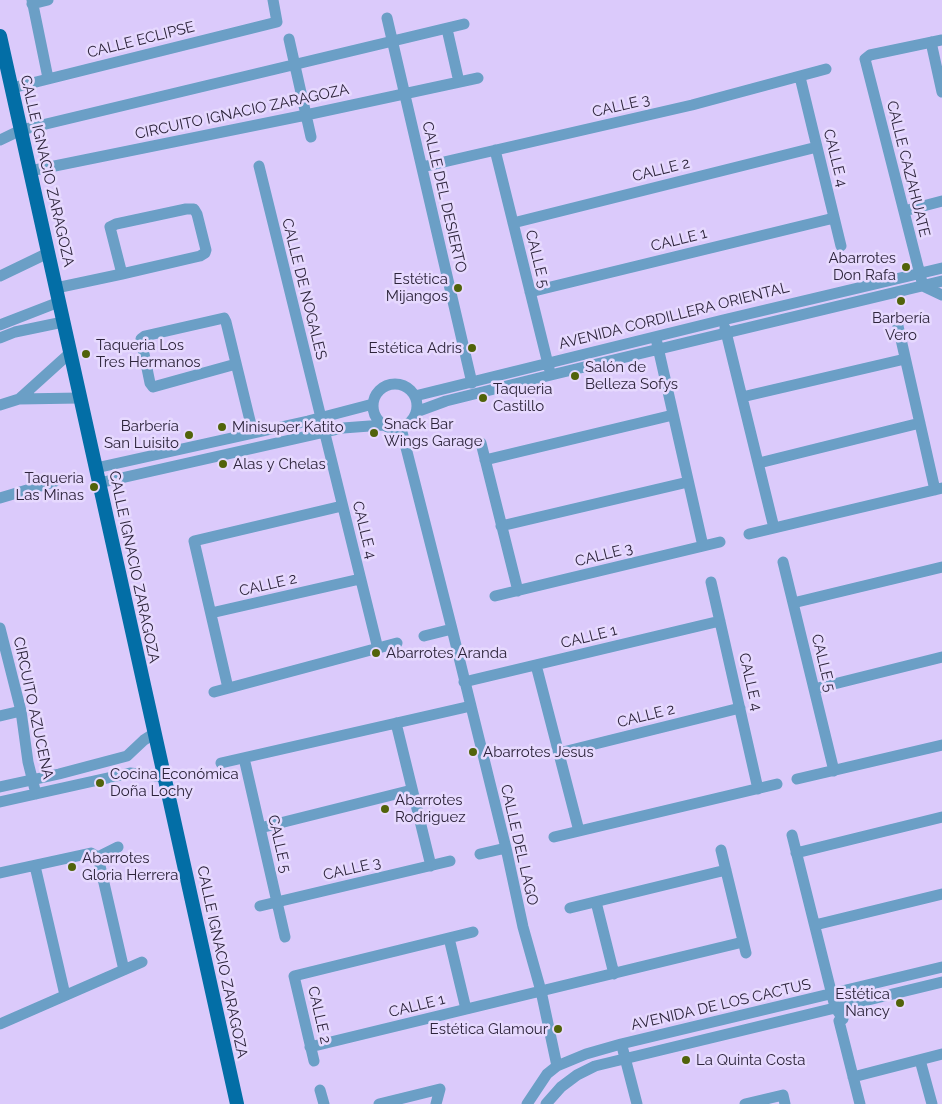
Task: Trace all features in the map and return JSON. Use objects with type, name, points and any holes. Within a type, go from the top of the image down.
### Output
[{"type":"main road","name":"CALLE IGNACIO ZARAGOZA","points":[[0,36],[237,1104]]},
{"type":"street","points":[[48,0],[32,2],[48,78]]},
{"type":"street","name":"CALLE ECLIPSE","points":[[12,88],[277,22],[273,0]]},
{"type":"street","name":"CALLE DEL DESIERTO","points":[[387,18],[472,383]]},
{"type":"street","name":"CIRCUITO IGNACIO ZARAGOZA","points":[[0,140],[21,130],[464,24]]},
{"type":"street","points":[[446,29],[459,82]]},
{"type":"street","points":[[289,39],[310,137]]},
{"type":"street","points":[[936,41],[942,92]]},
{"type":"street","name":"CALLE CAZAHUATE","points":[[923,286],[865,59],[870,55],[936,41]]},
{"type":"street","name":"CALLE 3","points":[[422,167],[692,105],[826,69]]},
{"type":"street","name":"CALLE 4","points":[[800,77],[841,246]]},
{"type":"street","name":"CIRCUITO IGNACIO ZARAGOZA","points":[[30,171],[478,78]]},
{"type":"street","name":"CALLE 2","points":[[513,222],[817,147]]},
{"type":"street","name":"CALLE 5","points":[[495,150],[550,375]]},
{"type":"street","name":"CALLE DE NOGALES","points":[[259,166],[321,418]]},
{"type":"street","points":[[904,211],[942,201]]},
{"type":"street","points":[[0,325],[57,295],[122,274],[200,256],[205,253],[197,214],[194,209],[186,209],[116,224],[110,227],[122,274]]},
{"type":"street","name":"CALLE 1","points":[[530,292],[834,218]]},
{"type":"street","points":[[0,276],[48,253]]},
{"type":"street","name":"AVENIDA CORDILLERA ORIENTAL","points":[[415,396],[655,336],[942,268]]},
{"type":"street","name":"AVENIDA CORDILLERA ORIENTAL","points":[[416,412],[446,401],[550,375],[942,281]]},
{"type":"street","points":[[923,286],[942,295]]},
{"type":"street","points":[[236,364],[153,386],[150,383],[141,340],[145,336],[224,318],[236,364],[252,433]]},
{"type":"street","points":[[12,320],[15,332]]},
{"type":"street","points":[[723,320],[774,528]]},
{"type":"street","points":[[0,338],[15,332],[64,322]]},
{"type":"street","points":[[749,534],[939,489],[920,423],[898,326]]},
{"type":"street","points":[[655,336],[703,546]]},
{"type":"street","points":[[19,399],[70,353]]},
{"type":"street","points":[[742,396],[905,359]]},
{"type":"street","points":[[395,384],[403,386],[415,396],[416,412],[412,419],[401,428],[391,428],[383,425],[377,420],[374,412],[375,396],[387,386],[395,384]]},
{"type":"street","points":[[0,404],[19,399],[80,398]]},
{"type":"street","points":[[96,468],[321,418],[373,404]]},
{"type":"street","points":[[485,460],[673,415]]},
{"type":"street","name":"CALLE 4","points":[[321,418],[378,648]]},
{"type":"street","points":[[758,463],[920,423]]},
{"type":"street","points":[[99,483],[343,428],[383,425]]},
{"type":"street","name":"CALLE DEL LAGO","points":[[401,428],[506,848],[523,927],[541,991],[557,1066]]},
{"type":"street","points":[[481,443],[518,591]]},
{"type":"street","points":[[171,450],[174,466]]},
{"type":"street","points":[[0,498],[54,482]]},
{"type":"street","points":[[501,526],[688,482]]},
{"type":"street","points":[[228,688],[194,540],[342,506]]},
{"type":"street","name":"CALLE 3","points":[[495,596],[720,542]]},
{"type":"street","name":"CALLE 5","points":[[783,562],[834,771]]},
{"type":"street","points":[[793,603],[942,567]]},
{"type":"street","name":"CALLE 2","points":[[211,613],[360,579]]},
{"type":"street","name":"CALLE 4","points":[[711,582],[758,789]]},
{"type":"street","name":"CALLE 1","points":[[464,682],[720,621]]},
{"type":"street","name":"CIRCUITO AZUCENA","points":[[0,628],[3,648],[21,712],[28,762],[36,794]]},
{"type":"street","points":[[424,636],[452,629]]},
{"type":"street","points":[[214,692],[397,643]]},
{"type":"street","points":[[814,689],[942,657]]},
{"type":"street","points":[[536,665],[580,831]]},
{"type":"street","points":[[221,763],[471,706]]},
{"type":"street","name":"CALLE 2","points":[[559,754],[740,708]]},
{"type":"street","points":[[0,716],[21,712]]},
{"type":"street","points":[[396,723],[431,866]]},
{"type":"street","points":[[0,787],[127,756],[144,740],[155,733]]},
{"type":"street","points":[[797,779],[942,746]]},
{"type":"street","points":[[127,756],[130,774]]},
{"type":"street","name":"CALLE 5","points":[[244,758],[285,936]]},
{"type":"street","points":[[0,802],[130,774],[164,777]]},
{"type":"street","points":[[554,837],[777,784]]},
{"type":"street","points":[[260,828],[412,790]]},
{"type":"street","points":[[796,853],[942,817]]},
{"type":"street","points":[[792,835],[832,994],[836,1007],[843,1019],[839,1021],[860,1104]]},
{"type":"street","points":[[98,857],[118,846]]},
{"type":"street","points":[[480,854],[506,848]]},
{"type":"street","points":[[570,908],[726,870],[721,850]]},
{"type":"street","points":[[0,873],[91,853],[98,857],[124,970]]},
{"type":"street","name":"CALLE 3","points":[[260,906],[450,861]]},
{"type":"street","points":[[35,866],[65,995]]},
{"type":"street","name":"CALLE 1","points":[[310,1047],[559,986],[745,948],[726,870]]},
{"type":"street","points":[[815,925],[942,894]]},
{"type":"street","points":[[596,902],[614,974]]},
{"type":"street","points":[[466,1009],[449,938],[473,932]]},
{"type":"street","name":"CALLE 2","points":[[314,1061],[294,976],[449,938]]},
{"type":"street","points":[[0,1024],[142,962]]},
{"type":"street","name":"AVENIDA DE LOS CACTUS","points":[[527,1104],[547,1074],[557,1066],[586,1054],[621,1044],[942,968]]},
{"type":"street","name":"AVENIDA DE LOS CACTUS","points":[[546,1104],[577,1075],[595,1066],[942,982]]},
{"type":"street","points":[[621,1044],[637,1104]]},
{"type":"street","points":[[853,1077],[942,1054]]},
{"type":"street","points":[[920,1060],[932,1104]]},
{"type":"street","points":[[379,1104],[440,1089],[436,1104]]},
{"type":"street","points":[[320,1090],[324,1104]]},
{"type":"street","points":[[746,1104],[784,1099]]},
{"type":"place","name":"Abarrotes Don Rafa","points":[[906,267]]},
{"type":"place","name":"Estética Mijangos","points":[[458,288]]},
{"type":"place","name":"Barbería Vero","points":[[901,301]]},
{"type":"place","name":"Estética Adris","points":[[472,348]]},
{"type":"place","name":"Taqueria Los Tres Hermanos","points":[[86,354]]},
{"type":"place","name":"Salón de Belleza Sofys","points":[[575,376]]},
{"type":"place","name":"Taqueria Castillo","points":[[483,398]]},
{"type":"place","name":"Minisuper Katito","points":[[222,427]]},
{"type":"place","name":"Snack Bar Wings Garage","points":[[374,433]]},
{"type":"place","name":"Barbería San Luisito","points":[[189,435]]},
{"type":"place","name":"Alas y Chelas","points":[[223,464]]},
{"type":"place","name":"Taqueria Las Minas","points":[[94,487]]},
{"type":"place","name":"Abarrotes Aranda","points":[[376,653]]},
{"type":"place","name":"Abarrotes Jesus","points":[[473,752]]},
{"type":"place","name":"Cocina Económica Doña Lochy","points":[[100,783]]},
{"type":"place","name":"Abarrotes Rodriguez","points":[[385,809]]},
{"type":"place","name":"Abarrotes Gloria Herrera","points":[[72,867]]},
{"type":"place","name":"Estética Nancy","points":[[900,1003]]},
{"type":"place","name":"Estética Glamour","points":[[558,1029]]},
{"type":"place","name":"La Quinta Costa","points":[[686,1060]]}]
